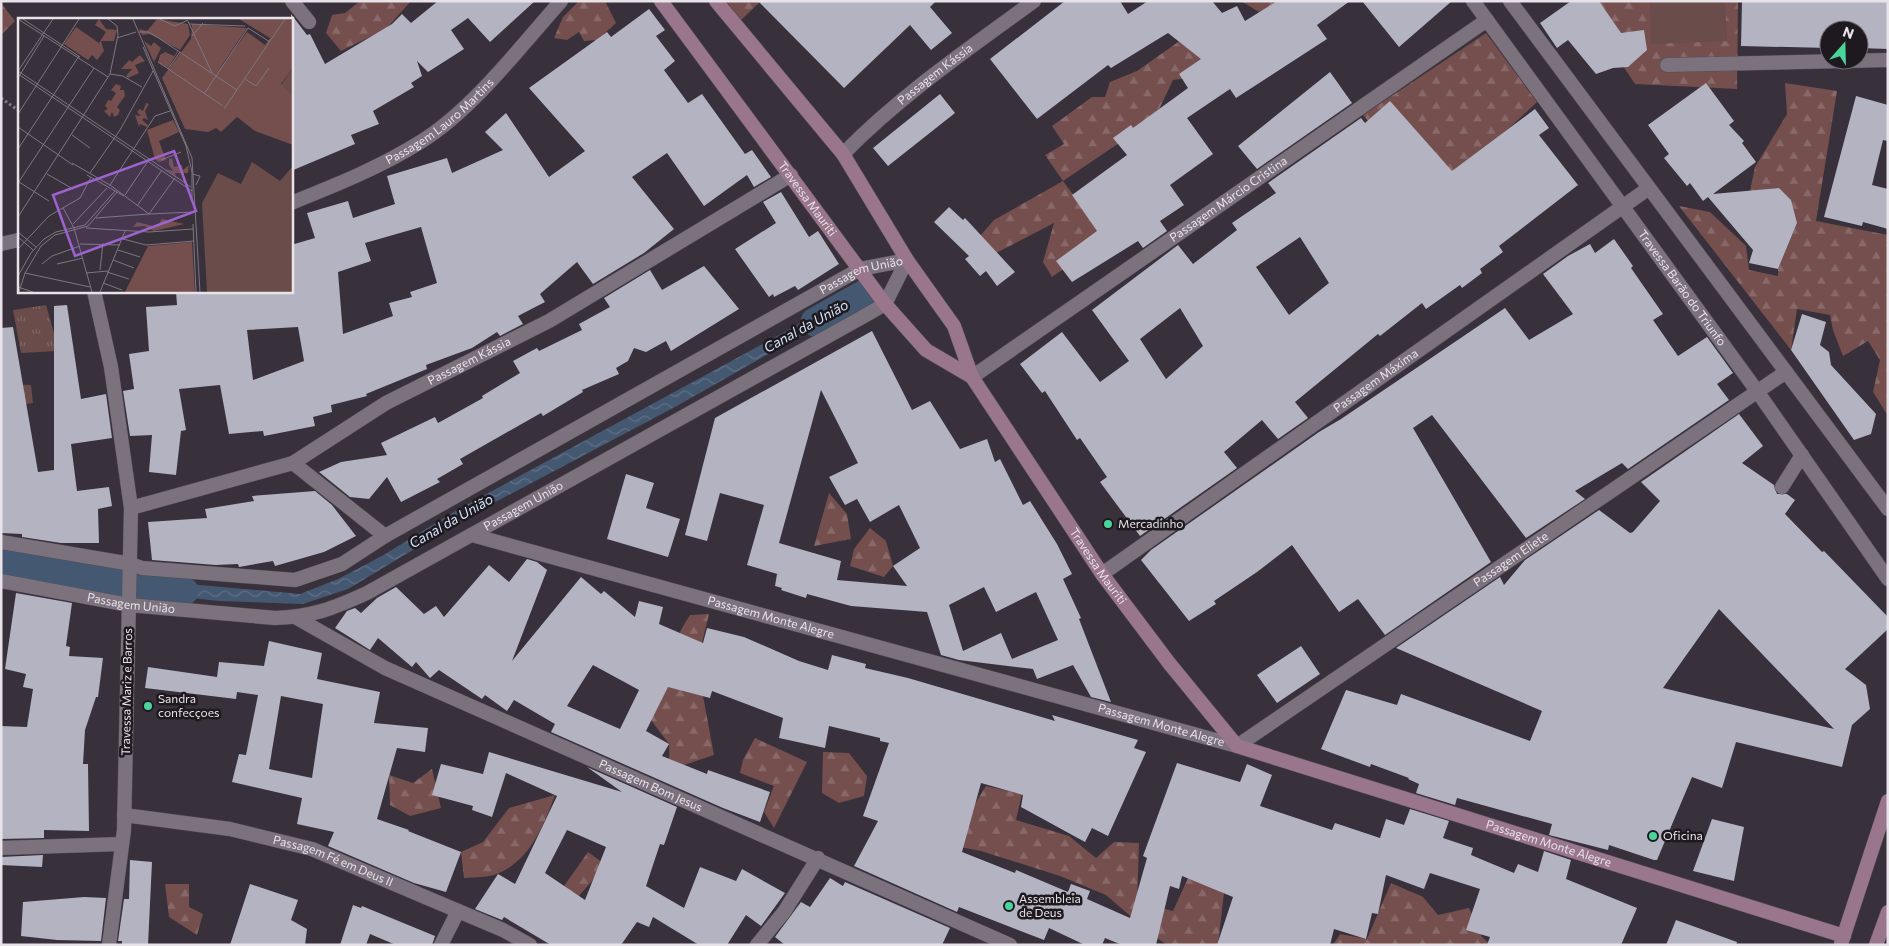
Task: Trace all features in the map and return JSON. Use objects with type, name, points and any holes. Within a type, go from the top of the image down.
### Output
[{"type":"main road","name":"Travessa Mauriti","points":[[661,1],[885,304],[926,350],[972,377]]},
{"type":"main road","name":"Travessa Mauriti","points":[[716,1],[843,154],[907,260],[954,326],[972,377],[1102,574],[1169,663],[1237,746]]},
{"type":"main road","name":"Passagem Monte Alegre","points":[[1237,746],[1842,940]]},
{"type":"main road","points":[[1842,940],[1888,801]]},
{"type":"main road","points":[[1876,945],[1888,912]]},
{"type":"street","points":[[292,1],[309,22]]},
{"type":"street","name":"Passagem Lauro Martins","points":[[292,203],[361,174],[423,141],[464,107],[561,1]]},
{"type":"street","name":"Passagem Kássia","points":[[843,154],[874,123],[946,64],[1034,1]]},
{"type":"street","name":"Travessa Barão do Triunfo","points":[[1472,1],[1757,390],[1888,579]]},
{"type":"street","points":[[1510,1],[1888,509]]},
{"type":"street","name":"Passagem Márcio Cristina","points":[[972,377],[1487,20]]},
{"type":"street","points":[[1667,65],[1888,60]]},
{"type":"street","name":"Passagem Kássia","points":[[131,508],[293,463],[386,403],[549,321],[791,175]]},
{"type":"street","name":"Passagem Máxima","points":[[1102,574],[1649,188]]},
{"type":"street","points":[[1,244],[18,240]]},
{"type":"street","name":"Passagem União","points":[[1,542],[131,569],[142,568],[295,580],[342,564],[385,536],[860,269],[907,260]]},
{"type":"street","name":"Passagem União","points":[[1,582],[275,618],[295,617],[331,610],[367,593],[885,304],[907,260]]},
{"type":"street","name":"Travessa Mariz e Barros","points":[[94,292],[111,367],[131,508],[124,815],[109,945]]},
{"type":"street","name":"Passagem Eliete","points":[[1237,746],[1786,372]]},
{"type":"street","points":[[1782,487],[1802,455]]},
{"type":"street","points":[[293,463],[385,536]]},
{"type":"street","name":"Passagem Monte Alegre","points":[[472,535],[1237,746]]},
{"type":"street","name":"Passagem Bom Jesus","points":[[295,617],[385,668],[818,858],[1010,945]]},
{"type":"street","name":"Passagem Fé em Deus II","points":[[124,815],[230,829],[312,849],[503,930],[530,945]]},
{"type":"street","points":[[1,848],[122,844]]},
{"type":"street","points":[[757,945],[784,912],[818,858]]},
{"type":"street","points":[[441,945],[458,911]]},
{"type":"path","points":[[1,98],[18,110]]},
{"type":"green space","points":[[360,1],[411,1],[386,29],[341,51],[326,33],[332,15],[345,13]]},
{"type":"green space","points":[[579,1],[605,1],[616,23],[597,40],[584,41],[579,32],[567,40],[554,38],[563,17]]},
{"type":"green space","points":[[726,1],[761,1],[741,20]]},
{"type":"green space","points":[[1241,1],[1286,1],[1259,12]]},
{"type":"green space","points":[[1596,1],[1738,1],[1737,89],[1635,84],[1595,24]]},
{"type":"green space","points":[[1650,1],[1725,1],[1727,41],[1651,44]]},
{"type":"green space","points":[[1,3],[15,21],[1,35]]},
{"type":"green space","points":[[1198,28],[1205,76],[1173,80],[1137,156],[1122,141],[1063,181],[1045,155],[1064,144],[1052,126],[1092,97],[1105,97],[1110,82],[1137,71]]},
{"type":"green space","points":[[1486,33],[1537,102],[1434,199],[1363,115]]},
{"type":"green space","points":[[1785,83],[1837,91],[1816,221],[1888,235],[1888,416],[1873,392],[1880,360],[1868,341],[1843,356],[1833,330],[1830,315],[1797,309],[1791,350],[1679,206],[1710,212],[1746,246],[1749,270],[1778,276],[1778,269],[1797,223],[1779,188],[1759,190],[1749,196],[1755,167],[1787,114]]},
{"type":"green space","points":[[1063,181],[1114,250],[1082,256],[1052,277],[1043,262],[1054,223],[977,263],[972,245],[994,220]]},
{"type":"green space","points":[[46,305],[59,351],[21,353],[13,310]]},
{"type":"green space","points":[[5,384],[31,385],[33,403],[1,408]]},
{"type":"green space","points":[[829,493],[847,514],[851,539],[814,546]]},
{"type":"green space","points":[[870,528],[886,541],[893,566],[884,577],[850,566],[854,549]]},
{"type":"green space","points":[[709,614],[690,692],[703,696],[714,755],[684,765],[670,777],[669,744],[651,720],[666,666],[683,627],[690,615]]},
{"type":"green space","points":[[755,738],[807,762],[774,828],[764,812],[774,786],[740,773],[743,760]]},
{"type":"green space","points":[[823,752],[849,753],[867,776],[864,796],[839,803],[822,793]]},
{"type":"green space","points":[[432,769],[441,808],[410,816],[390,805],[389,775],[413,783]]},
{"type":"green space","points":[[986,786],[1022,794],[1016,820],[1069,836],[1096,858],[1114,842],[1139,843],[1137,902],[1173,911],[1188,878],[1224,893],[1218,945],[1167,945],[1106,895],[1060,876],[981,851],[949,845]]},
{"type":"green space","points":[[555,795],[541,829],[519,860],[495,875],[464,878],[461,852],[483,842],[509,808]]},
{"type":"green space","points":[[588,852],[603,863],[592,881],[578,897],[564,886]]},
{"type":"green space","points":[[1391,883],[1423,897],[1438,915],[1469,908],[1482,937],[1491,945],[1333,945],[1340,934],[1367,939]]},
{"type":"green space","points":[[165,884],[189,884],[189,907],[203,914],[197,935],[169,917]]},
{"type":"water","points":[[845,297],[851,307],[675,407],[471,515],[348,589],[303,604],[219,601],[146,593],[144,580],[300,594],[338,579],[382,556],[457,510],[792,328]]},
{"type":"water","points":[[1,555],[115,572],[112,590],[1,570]]},
{"type":"building","points":[[438,1],[535,1],[490,42],[468,18],[451,30],[464,49],[428,72],[417,61],[422,76],[411,83],[414,87],[373,111],[379,124],[351,135],[355,144],[292,171],[291,14],[307,35],[310,34],[325,64],[392,24],[402,14],[411,23]]},
{"type":"building","points":[[758,1],[936,1],[930,7],[952,33],[931,50],[910,25],[844,88]]},
{"type":"building","points":[[1065,1],[1120,1],[1128,14],[1148,1],[1212,1],[1222,13],[1237,6],[1245,21],[1277,1],[1350,1],[1317,25],[1327,39],[1236,98],[1230,89],[1187,118],[1213,154],[1170,185],[1184,205],[1160,221],[1167,231],[1143,248],[1138,241],[1072,282],[1056,261],[1097,231],[1072,195],[1127,155],[1113,138],[1131,125],[1133,128],[1188,88],[1179,74],[1201,59],[1168,33],[1111,68],[1108,65],[1037,119],[990,59]]},
{"type":"building","points":[[1362,1],[1452,1],[1399,47]]},
{"type":"building","points":[[1571,1],[1599,1],[1621,33],[1644,30],[1647,50],[1628,67],[1613,68],[1596,74],[1568,40],[1557,48],[1540,23]]},
{"type":"building","points":[[1742,1],[1888,1],[1888,49],[1869,48],[1869,20],[1819,20],[1819,48],[1741,46]]},
{"type":"building","points":[[649,9],[665,30],[656,36],[675,61],[664,70],[688,103],[702,94],[745,154],[752,150],[771,177],[754,187],[747,175],[704,206],[667,153],[632,177],[674,229],[644,253],[593,284],[577,262],[540,294],[545,302],[518,316],[523,324],[500,336],[497,332],[472,348],[426,365],[427,369],[366,394],[367,396],[331,405],[332,412],[313,417],[315,426],[264,436],[263,431],[229,434],[220,385],[179,389],[186,430],[181,431],[176,475],[149,472],[152,435],[130,436],[123,391],[134,389],[129,354],[149,351],[146,307],[177,305],[176,292],[292,292],[292,245],[315,238],[307,213],[348,201],[353,218],[395,204],[387,176],[447,158],[452,173],[503,150],[485,132],[506,113],[549,177],[585,151],[529,88],[607,32],[611,37]],"holes":[[[421,227],[437,283],[410,292],[412,297],[389,303],[393,316],[343,334],[338,272],[371,261],[365,243]],[[298,327],[304,361],[253,380],[247,330]]]},
{"type":"building","points":[[1330,72],[1352,103],[1257,169],[1238,146]]},
{"type":"building","points":[[1706,83],[1734,121],[1729,125],[1744,141],[1742,143],[1756,162],[1713,194],[1779,188],[1791,200],[1797,223],[1778,269],[1749,263],[1753,250],[1708,197],[1703,201],[1690,183],[1687,186],[1664,158],[1669,154],[1648,125]]},
{"type":"building","points":[[940,94],[955,113],[888,166],[873,148]]},
{"type":"building","points":[[1856,96],[1888,105],[1888,141],[1883,140],[1872,185],[1888,189],[1888,229],[1863,222],[1862,226],[1824,217]]},
{"type":"building","points":[[1390,101],[1452,171],[1535,109],[1549,128],[1539,135],[1578,185],[1499,246],[1503,252],[1480,269],[1482,273],[1462,288],[1460,285],[1426,309],[1422,303],[1380,336],[1378,334],[1295,402],[1308,418],[1278,439],[1262,420],[1224,452],[1237,468],[1140,536],[1100,482],[1107,477],[1080,438],[1077,440],[1045,391],[1042,393],[1020,364],[1062,332],[1100,382],[1129,361],[1092,310],[1178,245],[1193,264],[1237,230],[1232,223],[1276,193],[1268,183],[1361,118],[1365,123]],"holes":[[[1300,237],[1329,283],[1289,315],[1256,267]],[[1180,308],[1203,346],[1166,379],[1140,339]]]},
{"type":"building","points":[[781,192],[809,237],[818,231],[839,264],[798,290],[795,286],[774,297],[773,294],[769,297],[735,249],[776,223],[763,202]]},
{"type":"building","points":[[949,207],[963,220],[965,218],[1015,272],[997,286],[986,271],[980,276],[965,259],[969,256],[934,222]]},
{"type":"building","points":[[1614,239],[1633,266],[1631,268],[1663,314],[1653,320],[1678,356],[1707,337],[1733,373],[1717,384],[1729,400],[1628,469],[1622,463],[1575,491],[1585,499],[1526,538],[1432,415],[1413,428],[1491,562],[1385,635],[1358,599],[1339,612],[1292,545],[1257,572],[1214,601],[1216,604],[1189,621],[1141,560],[1151,550],[1319,432],[1505,308],[1529,340],[1573,314],[1543,274],[1568,256],[1590,244],[1595,253]]},
{"type":"building","points":[[704,266],[739,309],[671,351],[666,341],[646,352],[634,348],[628,361],[616,368],[619,374],[582,390],[583,392],[543,416],[541,413],[460,459],[463,464],[437,479],[440,482],[401,502],[387,477],[369,499],[350,497],[319,472],[341,462],[387,455],[381,443],[435,417],[438,423],[483,398],[482,396],[520,373],[513,361],[537,348],[539,351],[582,330],[579,324],[610,307],[604,298],[650,270],[662,290]]},
{"type":"building","points":[[67,305],[81,399],[106,394],[112,438],[71,444],[77,491],[109,487],[112,506],[98,509],[99,543],[61,543],[22,537],[22,534],[1,533],[1,328],[13,327],[38,472],[54,470],[54,306]]},
{"type":"building","points":[[1802,314],[1826,322],[1820,345],[1829,352],[1831,365],[1876,414],[1871,434],[1854,440],[1791,350]]},
{"type":"building","points":[[872,331],[912,410],[930,401],[960,449],[987,439],[995,462],[1000,459],[1023,505],[1030,501],[1057,544],[1072,574],[1063,579],[1081,618],[1079,619],[1111,702],[1091,697],[1073,665],[1037,679],[1033,669],[959,660],[941,655],[927,612],[851,606],[807,594],[806,598],[781,590],[782,588],[775,586],[777,574],[781,575],[747,565],[764,505],[720,493],[707,541],[685,535],[715,418]],"holes":[[[821,390],[858,463],[829,477],[845,505],[857,499],[870,522],[899,505],[920,548],[893,566],[907,586],[837,580],[841,561],[779,543]],[[984,587],[996,612],[1036,592],[1058,640],[1012,659],[1001,633],[963,651],[949,605]]]},
{"type":"building","points":[[1739,414],[1763,446],[1742,463],[1774,485],[1777,494],[1787,494],[1795,500],[1785,514],[1888,617],[1888,629],[1845,669],[1866,685],[1870,709],[1852,725],[1842,767],[1736,742],[1722,788],[1692,777],[1657,860],[1654,860],[1609,845],[1608,850],[1549,835],[1552,824],[1457,798],[1455,805],[1416,793],[1419,784],[1409,778],[1371,764],[1370,767],[1321,749],[1346,690],[1397,705],[1401,694],[1530,741],[1542,711],[1396,648],[1500,577],[1504,585],[1525,560],[1599,510],[1630,533],[1633,532],[1660,501],[1641,482]],"holes":[[[1719,609],[1834,729],[1663,688]]]},
{"type":"building","points":[[626,474],[654,483],[646,508],[680,519],[668,557],[607,539]]},
{"type":"building","points":[[315,491],[332,505],[356,536],[324,552],[275,566],[273,561],[239,567],[238,564],[216,565],[152,560],[148,522],[207,518],[205,509],[254,501],[252,496]]},
{"type":"building","points":[[527,559],[537,562],[547,570],[512,661],[581,577],[601,594],[604,591],[635,617],[639,601],[663,607],[659,624],[703,643],[707,628],[744,637],[799,661],[828,670],[832,655],[866,664],[865,668],[908,678],[1055,721],[1052,715],[1138,740],[1134,748],[1146,752],[1108,836],[1092,828],[1085,842],[1021,807],[1023,795],[981,783],[962,852],[1015,873],[1016,870],[1068,892],[1071,884],[1090,891],[1087,899],[1130,918],[1147,858],[1143,856],[1177,763],[1240,782],[1247,764],[1272,775],[1260,806],[1332,830],[1335,823],[1380,838],[1386,819],[1404,825],[1410,809],[1449,821],[1443,838],[1473,848],[1471,855],[1514,873],[1518,864],[1538,872],[1544,851],[1571,860],[1566,879],[1637,908],[1621,945],[1487,945],[1490,937],[1466,930],[1480,889],[1430,873],[1424,889],[1386,875],[1378,914],[1372,913],[1366,939],[1334,929],[1330,945],[1217,945],[1233,897],[1182,876],[1179,889],[1170,886],[1156,945],[1122,945],[1105,938],[1102,945],[1085,945],[1049,928],[1044,940],[959,907],[957,912],[854,866],[878,821],[863,816],[889,743],[880,741],[880,738],[829,726],[825,748],[779,738],[783,718],[712,691],[710,698],[668,687],[646,731],[669,744],[662,756],[707,774],[708,770],[770,792],[760,822],[723,808],[551,732],[555,724],[514,700],[507,711],[485,695],[482,699],[439,670],[430,678],[416,662],[412,667],[378,638],[370,650],[335,628],[347,611],[355,608],[361,613],[377,598],[396,587],[424,614],[436,606],[444,617],[489,565],[509,582]],"holes":[[[593,665],[639,690],[620,729],[567,706]]]},
{"type":"building","points":[[16,593],[72,603],[66,646],[70,647],[69,656],[103,658],[98,697],[96,697],[85,730],[83,764],[88,764],[89,831],[44,830],[44,838],[1,839],[1,726],[27,727],[33,689],[23,687],[26,674],[5,669]]},
{"type":"building","points":[[269,641],[322,653],[317,679],[380,692],[374,723],[428,728],[425,752],[397,748],[377,819],[461,852],[446,892],[414,883],[328,846],[334,832],[297,824],[302,798],[232,782],[239,754],[246,755],[258,695],[237,692],[236,699],[145,688],[148,667],[217,677],[219,662],[264,666]],"holes":[[[281,696],[323,704],[312,778],[269,769]]]},
{"type":"building","points":[[1301,646],[1320,674],[1277,703],[1257,675]]},
{"type":"building","points":[[489,752],[622,792],[587,767],[677,807],[664,845],[660,844],[646,886],[684,908],[700,867],[736,881],[742,869],[785,893],[761,926],[746,915],[727,945],[699,945],[653,917],[649,927],[637,922],[621,945],[551,945],[504,917],[502,920],[475,909],[498,874],[515,884],[557,796],[506,773],[492,817],[472,810],[473,806],[432,795],[441,764],[483,774]],"holes":[[[567,830],[606,847],[585,900],[545,873]]]},
{"type":"building","points":[[1712,819],[1744,827],[1734,881],[1693,871]]},
{"type":"building","points":[[43,855],[42,867],[1,865],[1,857]]},
{"type":"building","points":[[130,860],[152,862],[148,945],[122,945],[122,941],[118,941],[124,899],[129,899]]},
{"type":"building","points":[[830,878],[843,886],[845,882],[950,928],[942,945],[785,945],[775,937],[801,902],[810,907]]},
{"type":"building","points":[[250,884],[298,900],[291,920],[307,929],[305,945],[230,945]]},
{"type":"building","points":[[84,897],[106,898],[101,941],[57,940],[21,936],[23,902]]},
{"type":"building","points":[[353,905],[361,908],[362,906],[435,936],[432,945],[396,945],[370,934],[366,945],[340,945]]},
{"type":"building","points":[[1676,920],[1737,942],[1736,945],[1666,945]]},
{"type":"waterway","name":"Canal da União","points":[[815,322],[865,294]]},
{"type":"waterway","name":"Canal da União","points":[[1,563],[154,589],[184,591]]},
{"type":"place","name":"Mercadinho","points":[[1108,524]]},
{"type":"place","name":"Sandra confecçoes","points":[[148,706]]},
{"type":"place","name":"Oficina","points":[[1653,836]]},
{"type":"place","name":"Assembleia de Deus","points":[[1009,906]]}]
